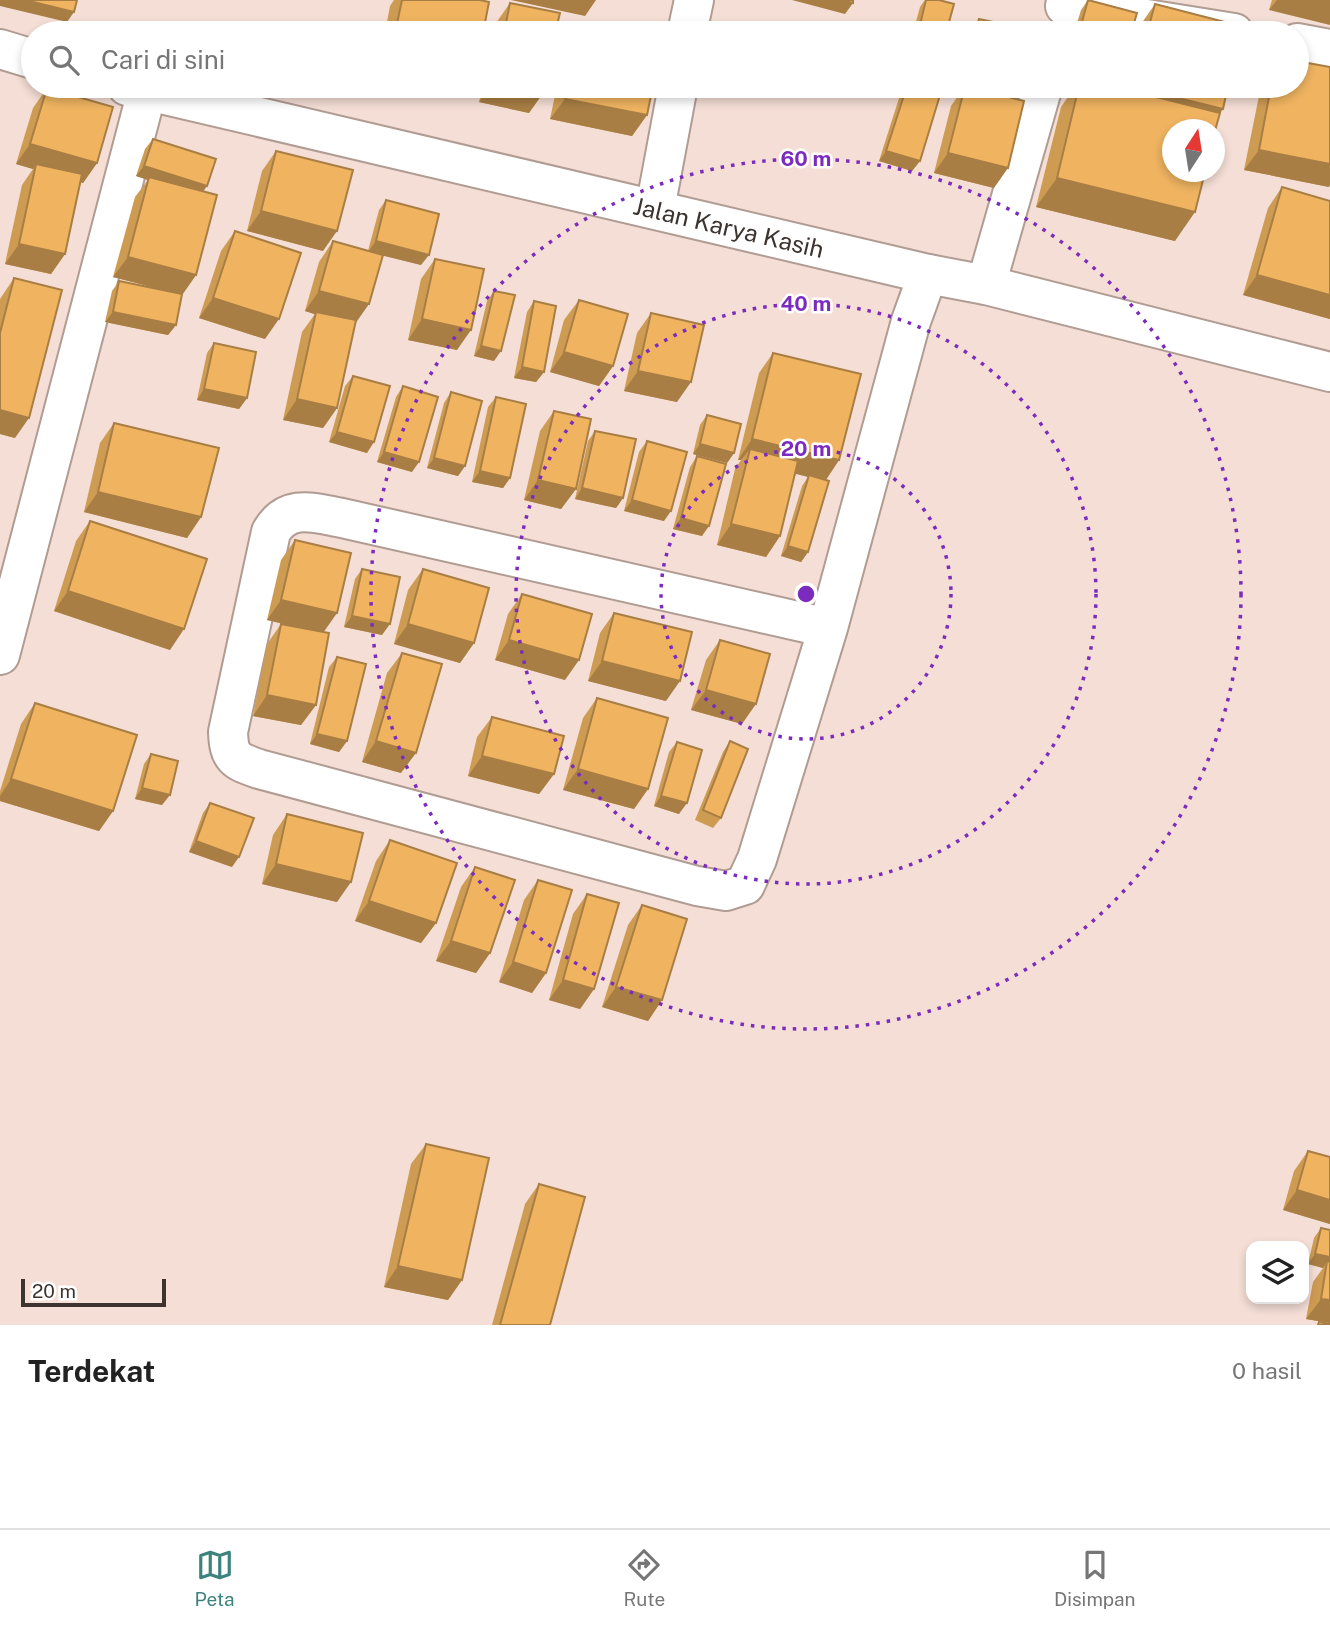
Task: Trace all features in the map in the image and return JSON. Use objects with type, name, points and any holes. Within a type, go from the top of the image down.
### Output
[{"type":"street","points":[[690,21],[694,0]]},
{"type":"street","points":[[1063,13],[1131,21]]},
{"type":"street","points":[[1309,45],[1330,49]]},
{"type":"street","points":[[0,49],[21,55]]},
{"type":"street","points":[[0,655],[135,98]]},
{"type":"street","name":"Jalan Karya Kasih","points":[[176,98],[928,274],[986,285],[1330,372]]},
{"type":"street","points":[[655,209],[676,98]]},
{"type":"street","points":[[986,285],[1039,98]]},
{"type":"street","points":[[828,628],[342,518],[303,512],[287,514],[277,522],[271,532],[228,732],[229,745],[232,754],[240,763],[259,769],[697,886],[726,891],[745,885],[750,878],[828,628],[911,321],[928,274]]},
{"type":"building","points":[[25,0],[77,0],[74,12]]},
{"type":"building","points":[[402,0],[489,2],[485,21],[398,21]]},
{"type":"building","points":[[926,0],[954,4],[949,21],[921,21]]},
{"type":"building","points":[[1088,0],[1137,13],[1135,21],[1082,21]]},
{"type":"building","points":[[510,3],[560,13],[558,21],[506,21]]},
{"type":"building","points":[[1155,4],[1221,21],[1150,21]]},
{"type":"building","points":[[1309,63],[1330,67],[1330,164],[1259,150],[1269,98],[1309,98]]},
{"type":"building","points":[[44,98],[82,98],[113,107],[97,163],[30,144]]},
{"type":"building","points":[[565,98],[651,98],[647,115]]},
{"type":"building","points":[[903,98],[939,98],[920,161],[886,151]]},
{"type":"building","points":[[962,98],[1012,98],[1024,101],[1008,168],[948,153]]},
{"type":"building","points":[[1076,98],[1160,98],[1220,113],[1218,119],[1162,119],[1162,182],[1202,182],[1195,212],[1057,178]]},
{"type":"building","points":[[1179,98],[1225,98],[1223,109]]},
{"type":"building","points":[[153,139],[216,159],[207,186],[144,166]]},
{"type":"building","points":[[276,151],[353,170],[337,231],[261,211]]},
{"type":"building","points":[[36,164],[82,174],[65,254],[19,244]]},
{"type":"building","points":[[149,177],[217,195],[196,275],[128,257]]},
{"type":"building","points":[[1282,187],[1330,201],[1330,295],[1257,275]]},
{"type":"building","points":[[386,200],[439,214],[429,255],[376,241]]},
{"type":"building","points":[[235,231],[301,253],[279,319],[213,298]]},
{"type":"building","points":[[333,241],[383,255],[369,304],[319,291]]},
{"type":"building","points":[[435,259],[484,269],[471,330],[422,319]]},
{"type":"building","points":[[14,278],[62,290],[29,418],[0,410],[0,333]]},
{"type":"building","points":[[119,281],[182,294],[176,325],[113,312]]},
{"type":"building","points":[[494,291],[515,295],[501,351],[481,346]]},
{"type":"building","points":[[579,300],[628,314],[613,366],[564,352]]},
{"type":"building","points":[[534,301],[556,306],[544,372],[522,367]]},
{"type":"building","points":[[316,312],[356,320],[337,408],[297,399]]},
{"type":"building","points":[[651,313],[704,325],[691,382],[638,371]]},
{"type":"building","points":[[214,343],[256,352],[247,398],[204,389]]},
{"type":"building","points":[[773,353],[861,374],[839,460],[752,439]]},
{"type":"building","points":[[353,376],[390,386],[374,442],[337,432]]},
{"type":"building","points":[[403,386],[438,397],[419,462],[384,452]]},
{"type":"building","points":[[451,392],[482,401],[465,466],[434,458]]},
{"type":"building","points":[[496,397],[526,404],[510,478],[480,471]]},
{"type":"building","points":[[554,411],[591,419],[576,489],[538,480]]},
{"type":"building","points":[[707,415],[741,424],[734,453],[700,444]]},
{"type":"building","points":[[114,423],[219,448],[201,517],[98,492]]},
{"type":"building","points":[[595,431],[636,439],[623,498],[582,488]]},
{"type":"building","points":[[647,441],[687,452],[671,511],[632,500]]},
{"type":"building","points":[[750,449],[798,461],[780,536],[731,524]]},
{"type":"building","points":[[697,456],[726,464],[709,526],[681,518]]},
{"type":"building","points":[[809,475],[829,481],[808,552],[788,546]]},
{"type":"building","points":[[90,521],[207,559],[184,629],[68,591]]},
{"type":"building","points":[[295,540],[351,553],[337,613],[281,600]]},
{"type":"building","points":[[362,569],[400,577],[390,624],[352,616]]},
{"type":"building","points":[[423,569],[489,588],[474,643],[408,624]]},
{"type":"building","points":[[522,594],[592,614],[579,660],[509,640]]},
{"type":"building","points":[[614,613],[692,632],[680,681],[602,661]]},
{"type":"building","points":[[281,624],[329,633],[316,705],[267,695]]},
{"type":"building","points":[[720,640],[770,654],[756,704],[706,690]]},
{"type":"building","points":[[402,653],[442,664],[416,753],[376,741]]},
{"type":"building","points":[[337,657],[366,664],[347,741],[317,734]]},
{"type":"building","points":[[597,698],[668,718],[648,789],[578,769]]},
{"type":"building","points":[[35,703],[137,735],[113,811],[11,779]]},
{"type":"building","points":[[492,717],[564,736],[554,774],[482,756]]},
{"type":"building","points":[[730,741],[748,749],[721,818],[703,810]]},
{"type":"building","points":[[677,742],[702,750],[687,803],[661,796]]},
{"type":"building","points":[[151,754],[178,761],[170,795],[142,788]]},
{"type":"building","points":[[210,803],[254,818],[239,857],[196,841]]},
{"type":"building","points":[[287,814],[363,833],[351,882],[276,864]]},
{"type":"building","points":[[390,840],[457,863],[436,923],[369,901]]},
{"type":"building","points":[[475,867],[515,880],[490,953],[451,941]]},
{"type":"building","points":[[538,880],[572,890],[546,973],[513,962]]},
{"type":"building","points":[[587,894],[619,903],[594,989],[563,980]]},
{"type":"building","points":[[642,905],[687,919],[662,1000],[616,987]]},
{"type":"building","points":[[426,1144],[489,1158],[462,1280],[398,1266]]},
{"type":"building","points":[[1308,1151],[1330,1157],[1330,1200],[1297,1190]]},
{"type":"building","points":[[539,1184],[585,1197],[550,1325],[500,1325]]},
{"type":"building","points":[[1321,1228],[1330,1230],[1330,1257],[1315,1254]]},
{"type":"building","points":[[1327,1261],[1330,1262],[1330,1300],[1321,1299]]}]
